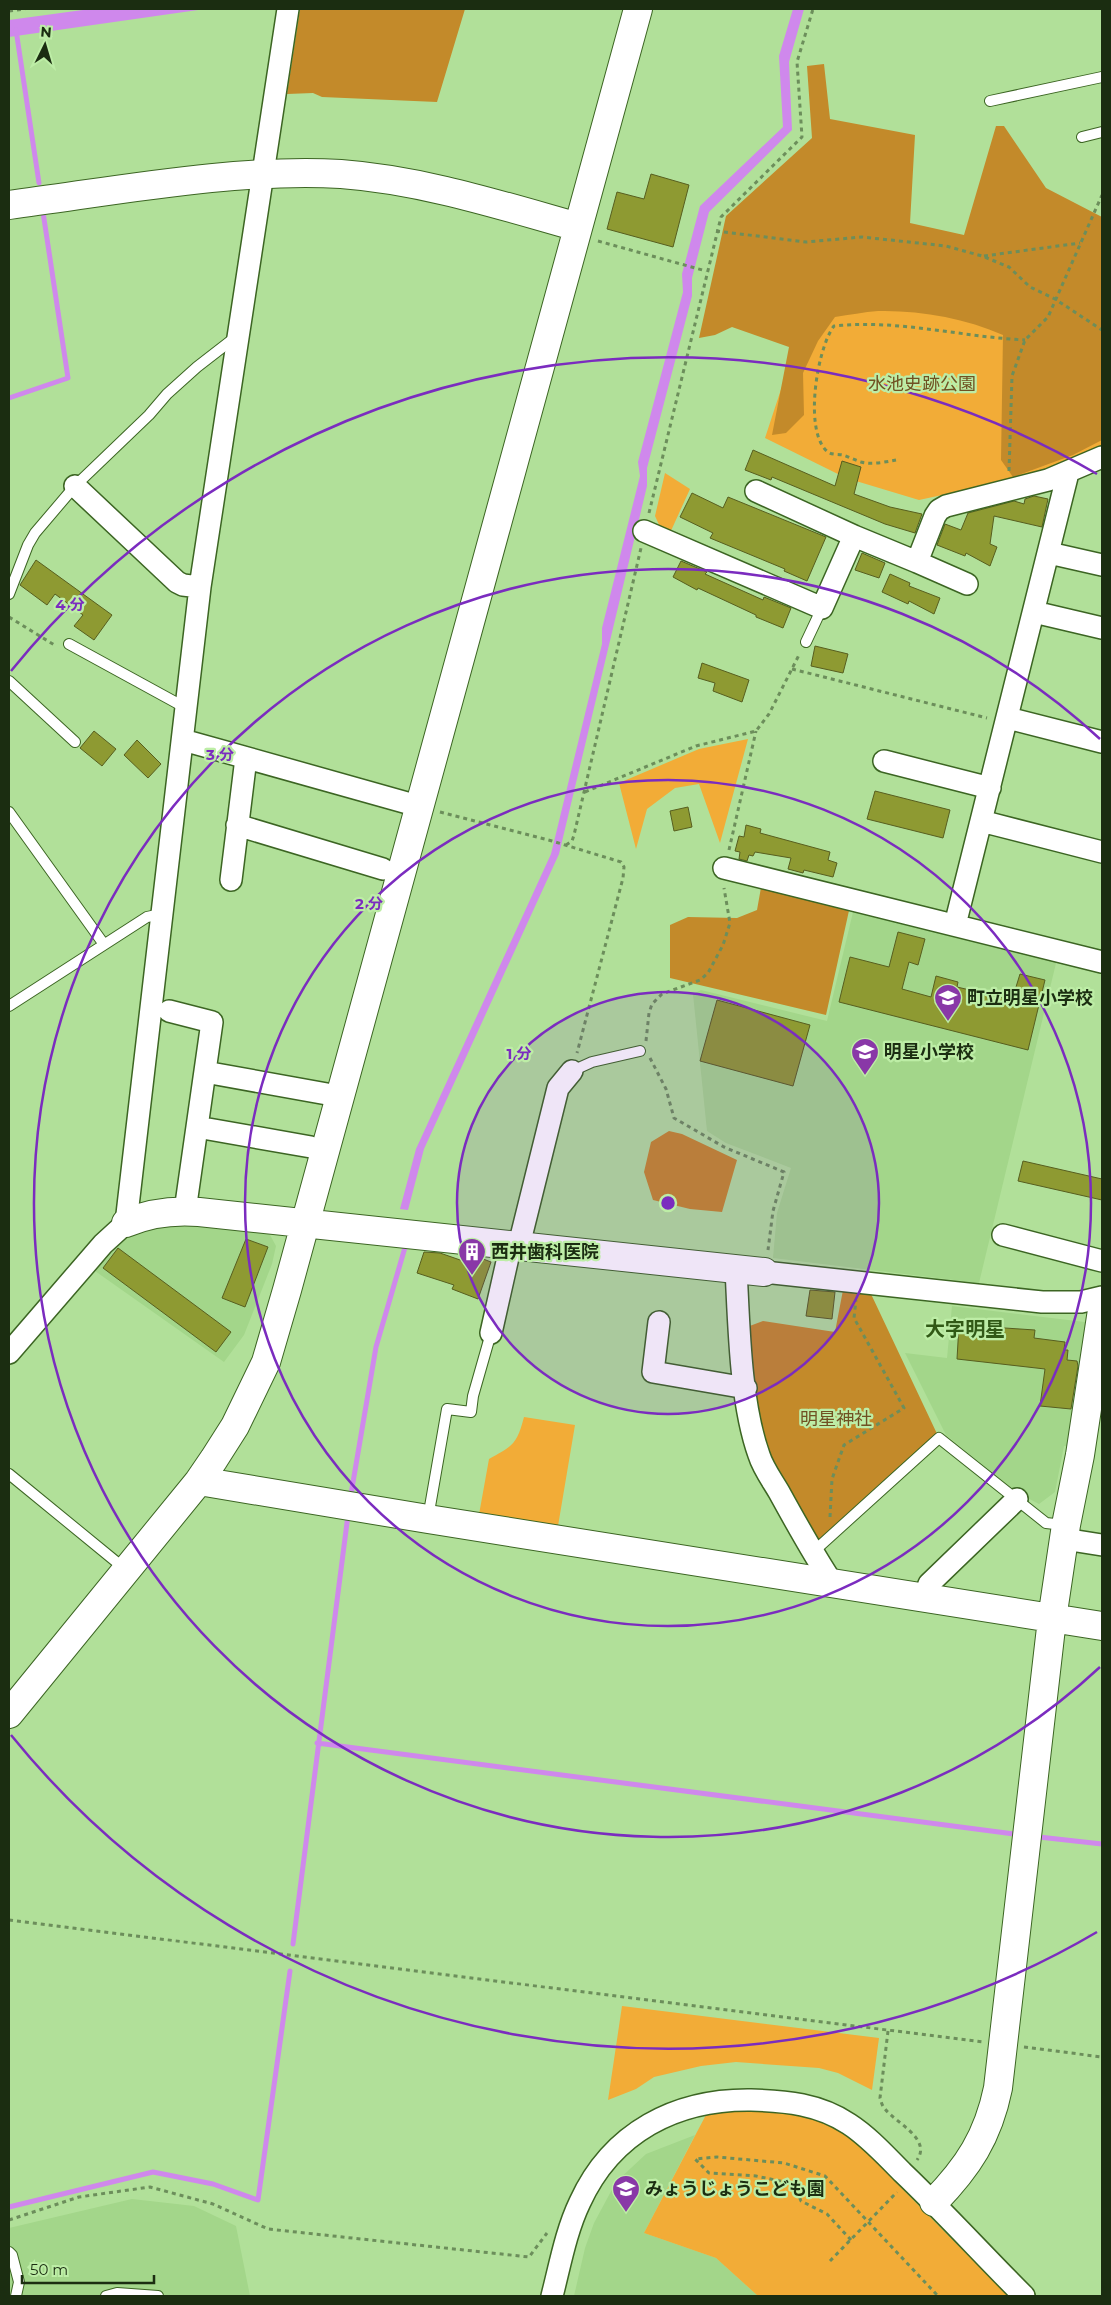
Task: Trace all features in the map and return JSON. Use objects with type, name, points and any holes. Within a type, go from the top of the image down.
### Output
[{"type":"street","points":[[126,1223],[200,587],[288,9]]},
{"type":"street","points":[[9,1714],[199,1481],[235,1426],[266,1362],[285,1300],[304,1223],[418,806],[638,9]]},
{"type":"street","points":[[9,205],[263,174],[343,175],[409,183],[461,195],[577,231]]},
{"type":"street","points":[[917,562],[939,510],[946,506],[1068,473],[1102,457]]},
{"type":"street","points":[[955,925],[1068,473]]},
{"type":"street","points":[[75,486],[177,582],[183,585],[200,587]]},
{"type":"street","points":[[756,492],[967,584]]},
{"type":"street","points":[[644,531],[822,608],[854,536]]},
{"type":"street","points":[[1049,553],[1102,566]]},
{"type":"street","points":[[1034,612],[1102,628]]},
{"type":"street","points":[[1007,721],[1102,742]]},
{"type":"street","points":[[183,740],[418,806]]},
{"type":"street","points":[[230,880],[246,758]]},
{"type":"street","points":[[884,761],[990,788]]},
{"type":"street","points":[[981,821],[1102,852]]},
{"type":"street","points":[[237,826],[386,869]]},
{"type":"street","points":[[724,868],[1102,962]]},
{"type":"street","points":[[169,1011],[212,1022],[185,1211]]},
{"type":"street","points":[[491,1333],[558,1088],[572,1070]]},
{"type":"street","points":[[205,1072],[326,1094]]},
{"type":"street","points":[[197,1128],[311,1147]]},
{"type":"street","points":[[9,1353],[103,1244],[126,1223],[151,1215],[185,1211],[515,1244],[1042,1302],[1082,1302],[1102,1297]]},
{"type":"street","points":[[1003,1235],[1102,1261]]},
{"type":"street","points":[[736,1269],[739,1330],[746,1388],[751,1426],[759,1456],[812,1553],[833,1584]]},
{"type":"street","points":[[934,2202],[966,2166],[988,2125],[995,2102],[1004,2045],[1052,1619],[1102,1312]]},
{"type":"street","points":[[660,1322],[653,1372],[746,1388]]},
{"type":"street","points":[[199,1481],[1102,1626]]},
{"type":"street","points":[[924,1598],[929,1584],[1017,1500]]},
{"type":"street","points":[[1065,1532],[1102,1545]]},
{"type":"street","points":[[552,2296],[579,2202],[600,2168],[625,2141],[669,2115],[710,2102],[762,2101],[812,2106],[848,2123],[865,2136],[910,2178],[1024,2296]]},
{"type":"lane","points":[[990,101],[1102,77]]},
{"type":"lane","points":[[1082,137],[1102,132]]},
{"type":"lane","points":[[9,594],[28,545],[35,533],[75,486],[197,367],[238,335]]},
{"type":"lane","points":[[806,642],[822,608]]},
{"type":"lane","points":[[69,644],[186,708]]},
{"type":"lane","points":[[9,681],[75,742]]},
{"type":"lane","points":[[9,812],[103,943]]},
{"type":"lane","points":[[9,1006],[147,916],[161,914]]},
{"type":"lane","points":[[572,1070],[592,1062],[640,1051]]},
{"type":"lane","points":[[428,1519],[447,1409],[471,1412],[473,1396],[491,1333]]},
{"type":"lane","points":[[812,1553],[830,1539],[939,1438],[1046,1523],[1065,1532]]},
{"type":"lane","points":[[9,1474],[125,1570]]},
{"type":"lane","points":[[9,2252],[12,2255],[19,2282],[16,2296]]},
{"type":"lane","points":[[106,2296],[117,2293],[158,2296]]},
{"type":"path","points":[[9,11],[26,9]]},
{"type":"path","points":[[566,844],[572,841],[585,793],[644,531],[716,231],[721,217],[802,137],[797,62],[813,9]]},
{"type":"path","points":[[1008,489],[1012,376],[1025,340],[1048,317],[1102,195]]},
{"type":"path","points":[[577,231],[682,266],[706,271]]},
{"type":"path","points":[[716,231],[806,242],[862,237],[946,246],[982,256],[1009,267],[1030,287],[1055,299],[1102,330]]},
{"type":"path","points":[[982,256],[1080,243]]},
{"type":"path","points":[[896,460],[861,462],[844,455],[831,453],[823,446],[816,428],[816,376],[824,345],[834,326],[872,325],[1025,340]]},
{"type":"path","points":[[9,617],[61,649],[69,644]]},
{"type":"path","points":[[764,1272],[773,1212],[784,1172],[724,1147],[674,1118],[666,1089],[652,1060],[640,1051],[647,1039],[648,1013],[652,1004],[662,994],[700,980],[708,973],[724,945],[730,923],[724,886],[724,868],[756,731],[769,714],[806,642]]},
{"type":"path","points":[[792,669],[1007,721]]},
{"type":"path","points":[[585,793],[696,746],[756,731]]},
{"type":"path","points":[[418,806],[566,844],[621,862],[624,867],[572,1070]]},
{"type":"path","points":[[830,1539],[832,1479],[844,1446],[904,1408],[854,1318],[858,1282]]},
{"type":"path","points":[[9,1920],[1102,2057]]},
{"type":"path","points":[[830,2261],[910,2178],[914,2165],[921,2154],[922,2148],[916,2138],[884,2108],[880,2098],[888,2031]]},
{"type":"path","points":[[851,2240],[827,2214],[801,2201],[794,2184],[756,2176],[709,2173],[695,2158],[717,2157],[784,2163],[825,2176],[938,2296]]},
{"type":"path","points":[[9,2220],[79,2197],[150,2188],[213,2204],[268,2229],[530,2257],[552,2225],[573,2220]]},
{"type":"shaded area","points":[[90,9],[205,9],[9,37],[9,20]]},
{"type":"shaded area","points":[[793,9],[804,9],[789,62],[792,130],[709,212],[692,278],[692,296],[647,468],[647,486],[559,854],[424,1149],[408,1210],[400,1209],[416,1149],[551,854],[602,644],[602,628],[640,476],[638,462],[683,292],[682,274],[700,206],[783,127],[779,56]]},
{"type":"shaded area","name":"明星小学校","points":[[854,908],[1057,959],[979,1283],[773,1258],[777,1213],[791,1168],[726,1143],[707,1131],[693,994],[701,990],[827,1021]]},
{"type":"shaded area","points":[[173,1220],[259,1230],[270,1235],[276,1246],[272,1264],[244,1335],[224,1362],[95,1271],[128,1235]]},
{"type":"shaded area","points":[[952,1306],[1093,1323],[1077,1448],[1064,1446],[1055,1492],[1039,1504],[1016,1492],[946,1435],[905,1353],[947,1358]]},
{"type":"shaded area","name":"みょうじょうこども園","points":[[695,2135],[644,2233],[716,2258],[758,2296],[574,2296],[585,2248],[594,2223],[616,2182],[646,2154]]},
{"type":"shaded area","points":[[132,2199],[194,2206],[236,2226],[250,2296],[9,2296],[9,2228]]},
{"type":"green space","points":[[300,9],[465,9],[437,102],[322,97],[313,93],[287,94]]},
{"type":"green space","points":[[824,64],[830,119],[915,135],[910,223],[964,235],[996,126],[1004,126],[1046,188],[1102,217],[1102,440],[1073,455],[1013,477],[1001,460],[1003,335],[958,320],[942,316],[894,311],[873,311],[835,317],[818,341],[803,373],[804,415],[786,433],[772,435],[789,347],[732,327],[715,335],[699,338],[726,216],[812,138],[807,66]]},
{"type":"green space","name":"水池史跡公園","points":[[832,286],[1102,334],[1102,446],[1074,460],[1016,479],[919,500],[846,478],[765,438],[788,368]]},
{"type":"green space","points":[[665,473],[690,489],[670,533],[661,529],[655,516]]},
{"type":"green space","points":[[748,739],[720,843],[699,784],[675,788],[647,809],[636,849],[619,783],[699,749]]},
{"type":"green space","points":[[762,882],[850,906],[826,1015],[670,978],[670,925],[688,917],[737,918],[757,910]]},
{"type":"green space","points":[[669,1131],[682,1134],[737,1160],[722,1212],[690,1209],[653,1200],[644,1172],[651,1142]]},
{"type":"green space","name":"明星神社","points":[[843,1290],[871,1294],[939,1438],[812,1553],[759,1456],[739,1330],[763,1321],[835,1332]]},
{"type":"green space","points":[[524,1417],[575,1425],[558,1526],[478,1520],[489,1459],[504,1451],[513,1443],[519,1433]]},
{"type":"green space","points":[[622,2006],[879,2038],[872,2090],[838,2073],[819,2068],[736,2062],[701,2066],[654,2077],[636,2089],[608,2100]]},
{"type":"green space","points":[[708,2111],[759,2111],[793,2115],[825,2123],[840,2130],[864,2150],[1008,2296],[758,2296],[716,2258],[644,2233]]},
{"type":"building","points":[[651,174],[689,185],[673,247],[607,229],[617,192],[644,199]]},
{"type":"building","points":[[753,450],[835,486],[842,461],[861,467],[854,494],[890,507],[922,514],[915,533],[885,524],[772,477],[771,480],[745,470]]},
{"type":"building","points":[[692,493],[723,508],[728,497],[826,537],[807,581],[784,571],[785,569],[710,538],[713,533],[680,517]]},
{"type":"building","points":[[1034,496],[1048,499],[1042,527],[994,516],[990,544],[997,547],[990,566],[966,553],[965,556],[937,545],[945,524],[961,530],[968,513],[1014,501],[1024,504],[1025,499]]},
{"type":"building","points":[[862,553],[885,563],[879,578],[855,570]]},
{"type":"building","points":[[36,560],[112,615],[94,640],[74,626],[83,615],[55,594],[47,605],[20,585]]},
{"type":"building","points":[[681,561],[763,600],[764,597],[791,608],[783,628],[756,617],[756,615],[698,588],[697,590],[673,577]]},
{"type":"building","points":[[890,574],[910,583],[909,586],[940,598],[934,614],[909,601],[908,604],[882,592]]},
{"type":"building","points":[[815,646],[848,654],[843,673],[811,666]]},
{"type":"building","points":[[702,663],[749,680],[742,702],[713,691],[715,683],[698,678]]},
{"type":"building","points":[[94,731],[116,749],[102,766],[80,748]]},
{"type":"building","points":[[137,740],[161,764],[148,778],[124,755]]},
{"type":"building","points":[[875,791],[950,810],[943,838],[867,819]]},
{"type":"building","points":[[688,807],[692,827],[674,831],[670,811]]},
{"type":"building","points":[[746,825],[761,829],[760,833],[830,852],[828,860],[837,863],[833,877],[804,870],[803,873],[788,869],[791,858],[755,852],[753,856],[749,855],[747,861],[739,859],[740,852],[735,851],[739,836],[744,837]]},
{"type":"building","points":[[898,932],[925,939],[918,965],[909,962],[902,989],[931,997],[936,976],[958,982],[957,987],[1012,1000],[1020,974],[1045,980],[1028,1050],[839,1002],[850,957],[889,967]]},
{"type":"building","points":[[717,1000],[810,1025],[793,1086],[700,1061]]},
{"type":"building","points":[[1023,1161],[1102,1179],[1102,1200],[1018,1181]]},
{"type":"building","points":[[246,1239],[268,1247],[245,1307],[222,1298]]},
{"type":"building","points":[[118,1248],[231,1332],[216,1352],[103,1268]]},
{"type":"building","points":[[424,1252],[440,1253],[463,1261],[465,1256],[478,1257],[491,1262],[478,1299],[452,1289],[454,1285],[417,1273]]},
{"type":"building","points":[[810,1290],[835,1292],[832,1319],[806,1316]]},
{"type":"building","points":[[959,1325],[1035,1330],[1034,1338],[1065,1342],[1064,1350],[1068,1350],[1067,1360],[1077,1361],[1078,1366],[1071,1409],[1040,1406],[1045,1369],[957,1359]]},
{"type":"waterway","points":[[16,30],[39,183]]},
{"type":"waterway","points":[[9,398],[68,378],[43,212]]},
{"type":"waterway","points":[[351,1494],[376,1347],[406,1244]]},
{"type":"waterway","points":[[293,1944],[348,1515]]},
{"type":"waterway","points":[[317,1743],[1014,1834]]},
{"type":"waterway","points":[[1039,1837],[1102,1844]]},
{"type":"waterway","points":[[9,2207],[153,2172],[213,2184],[258,2200],[290,1971]]},
{"type":"place","name":"町立明星小学校","points":[[948,1022]]},
{"type":"place","name":"明星小学校","points":[[865,1076]]},
{"type":"place","name":"西井歯科医院","points":[[472,1276]]},
{"type":"place","name":"みょうじょうこども園","points":[[626,2213]]},
{"type":"district","name":"大字明星","points":[[965,1329]]}]
